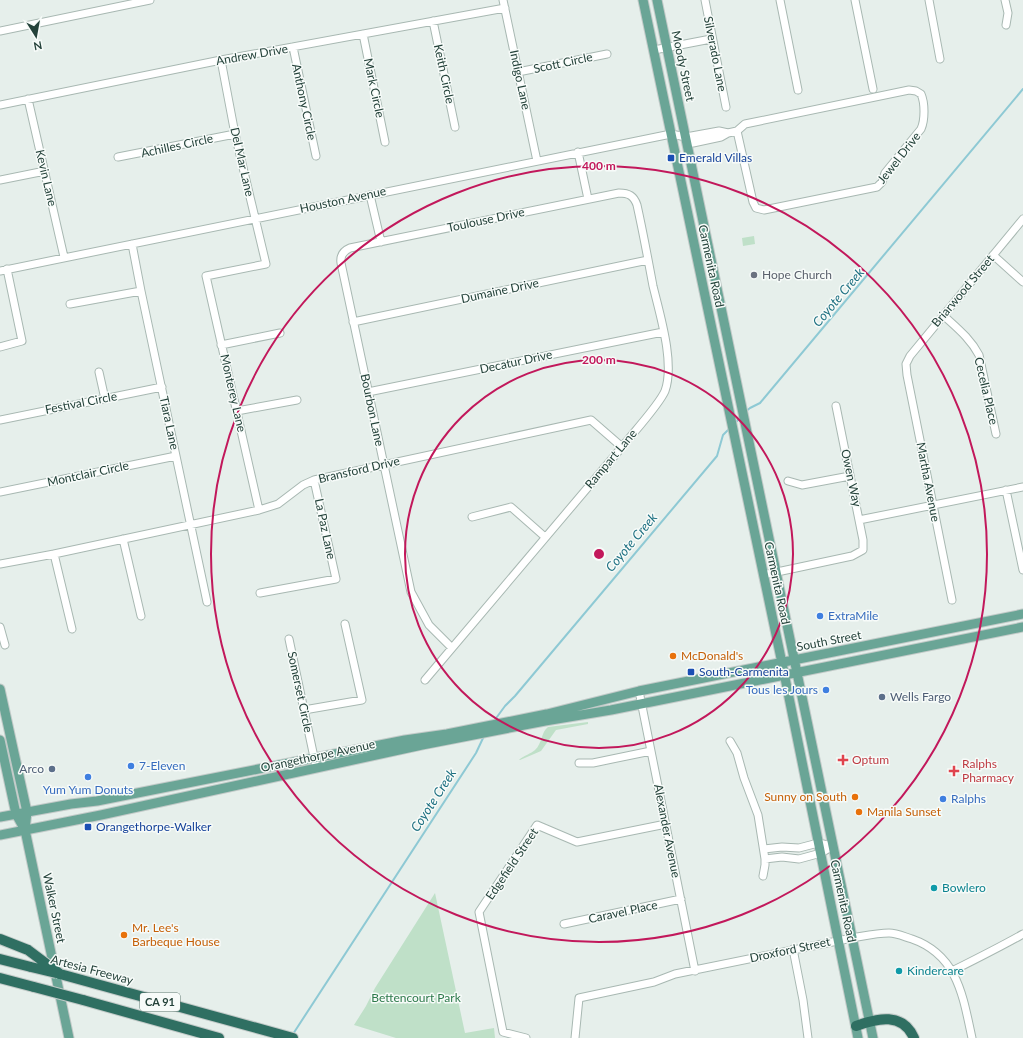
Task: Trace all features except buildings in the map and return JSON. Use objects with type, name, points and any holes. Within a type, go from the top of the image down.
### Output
[{"type":"highway","points":[[0,939],[28,950],[60,974]]},
{"type":"highway","name":"Artesia Freeway","points":[[0,959],[79,979],[293,1038]]},
{"type":"highway","name":"CA 91","points":[[0,978],[219,1038]]},
{"type":"highway","points":[[856,1026],[885,1018],[897,1021],[908,1028],[914,1038]]},
{"type":"main road","points":[[643,0],[671,134]]},
{"type":"main road","name":"Moody Street","points":[[657,0],[686,137]]},
{"type":"main road","name":"Carmenita Road","points":[[671,134],[782,663],[858,1038]]},
{"type":"main road","name":"Carmenita Road","points":[[686,137],[873,1038]]},
{"type":"main road","name":"South Street","points":[[639,691],[1023,614]]},
{"type":"main road","name":"South Street","points":[[642,704],[1023,627]]},
{"type":"main road","name":"Walker Street","points":[[0,689],[1,700],[27,812],[25,830]]},
{"type":"main road","name":"Orangethorpe Avenue","points":[[0,835],[316,769],[639,691]]},
{"type":"main road","name":"Orangethorpe Avenue","points":[[0,817],[71,804],[97,801],[406,740],[445,738],[642,704]]},
{"type":"main road","points":[[0,720],[3,726],[6,741],[12,744]]},
{"type":"main road","name":"Walker Street","points":[[0,740],[16,814],[25,830],[68,1038]]},
{"type":"street","points":[[0,31],[150,0]]},
{"type":"street","points":[[780,0],[798,90]]},
{"type":"street","points":[[855,0],[873,89]]},
{"type":"street","points":[[929,0],[940,59]]},
{"type":"street","points":[[1005,0],[1008,13],[1006,25]]},
{"type":"street","name":"Silverado Lane","points":[[705,1],[726,107]]},
{"type":"street","name":"Andrew Drive","points":[[0,105],[221,60],[433,21],[505,2]]},
{"type":"street","name":"Indigo Lane","points":[[505,2],[537,161]]},
{"type":"street","name":"Keith Circle","points":[[433,21],[455,127]]},
{"type":"street","name":"Mark Circle","points":[[363,34],[386,142]]},
{"type":"street","points":[[654,50],[712,39]]},
{"type":"street","name":"Anthony Circle","points":[[293,47],[316,156]]},
{"type":"street","name":"Scott Circle","points":[[518,72],[607,54]]},
{"type":"street","name":"Del Mar Lane","points":[[206,276],[266,264],[235,134],[221,60]]},
{"type":"street","name":"Jewel Drive","points":[[686,137],[693,142],[721,137],[728,133],[737,131],[745,124],[909,90],[916,91],[921,94],[924,102],[923,125],[921,129],[885,173],[882,182],[877,187],[764,210],[756,208],[753,202],[737,131]]},
{"type":"street","name":"Kevin Lane","points":[[28,99],[64,257]]},
{"type":"street","name":"Achilles Circle","points":[[118,157],[235,134]]},
{"type":"street","name":"Houston Avenue","points":[[4,270],[578,152],[671,134],[686,137]]},
{"type":"street","points":[[578,152],[588,199]]},
{"type":"street","points":[[0,180],[45,171]]},
{"type":"street","name":"Toulouse Drive","points":[[343,253],[350,248],[588,199],[619,193],[631,195]]},
{"type":"street","points":[[370,195],[381,242]]},
{"type":"street","name":"Rampart Lane","points":[[425,680],[622,446],[654,407],[664,392],[668,373],[667,355],[637,205],[631,195]]},
{"type":"street","name":"Briarwood Street","points":[[906,364],[910,356],[943,315],[1023,219]]},
{"type":"street","name":"Tiara Lane","points":[[132,244],[207,602]]},
{"type":"street","name":"Bourbon Lane","points":[[343,253],[341,263],[411,592],[429,625],[452,648]]},
{"type":"street","points":[[993,255],[1023,282]]},
{"type":"street","name":"Dumaine Drive","points":[[353,322],[648,260]]},
{"type":"street","points":[[0,347],[22,341],[4,270]]},
{"type":"street","name":"Monterey Lane","points":[[206,276],[259,510]]},
{"type":"street","points":[[70,304],[141,291]]},
{"type":"street","name":"Cecelia Place","points":[[943,315],[967,337],[974,345],[979,355],[996,434]]},
{"type":"street","name":"Decatur Drive","points":[[368,392],[663,332]]},
{"type":"street","points":[[221,344],[280,333]]},
{"type":"street","name":"Martha Avenue","points":[[906,364],[952,600]]},
{"type":"street","points":[[99,372],[105,399]]},
{"type":"street","name":"Festival Circle","points":[[0,420],[162,387]]},
{"type":"street","points":[[237,411],[296,400]]},
{"type":"street","name":"Owen Way","points":[[776,572],[852,556],[862,550],[863,540],[836,406]]},
{"type":"street","name":"Bransford Drive","points":[[0,564],[54,554],[259,510],[278,504],[303,485],[314,480],[591,420],[622,446]]},
{"type":"street","name":"Montclair Circle","points":[[0,492],[176,456]]},
{"type":"street","points":[[788,481],[802,485],[850,476]]},
{"type":"street","name":"La Paz Lane","points":[[260,593],[336,579],[314,480]]},
{"type":"street","points":[[859,520],[1023,487]]},
{"type":"street","points":[[1006,490],[1023,570]]},
{"type":"street","points":[[472,517],[511,507],[545,537]]},
{"type":"street","points":[[123,539],[141,616]]},
{"type":"street","points":[[54,554],[72,629]]},
{"type":"street","points":[[763,575],[776,572]]},
{"type":"street","points":[[304,710],[362,700],[345,624]]},
{"type":"street","points":[[0,627],[5,645]]},
{"type":"street","name":"Somerset Circle","points":[[289,639],[316,769]]},
{"type":"street","name":"Alexander Avenue","points":[[639,691],[695,970]]},
{"type":"street","points":[[730,741],[737,753],[744,778],[758,815],[765,859],[763,876]]},
{"type":"street","points":[[579,763],[592,763],[651,751]]},
{"type":"street","name":"Edgefield Street","points":[[526,1038],[503,1032],[479,912],[537,825],[577,842],[666,824]]},
{"type":"street","points":[[764,849],[782,847],[798,848],[818,843],[833,846]]},
{"type":"street","points":[[765,859],[782,857],[799,858],[821,853],[833,846]]},
{"type":"street","name":"Caravel Place","points":[[564,924],[681,899]]},
{"type":"street","name":"Droxford Street","points":[[575,1038],[579,998],[654,982],[675,974],[793,949],[879,933],[891,933],[903,936],[922,943],[937,952],[952,971],[961,990],[972,1038]]},
{"type":"street","points":[[952,971],[973,959],[988,954],[1023,934]]},
{"type":"street","points":[[793,949],[803,1000],[808,1038]]},
{"type":"green space","points":[[754,236],[755,244],[743,246],[742,238]]},
{"type":"green space","points":[[588,722],[588,724],[556,730],[541,751],[519,760],[539,745],[544,732],[548,727]]},
{"type":"green space","name":"Bettencourt Park","points":[[435,893],[465,1033],[494,1028],[495,1038],[396,1038],[354,1025],[375,988]]},
{"type":"waterway","name":"Coyote Creek","points":[[745,412],[760,403],[1023,89]]},
{"type":"waterway","name":"Coyote Creek","points":[[734,424],[741,417]]},
{"type":"waterway","name":"Coyote Creek","points":[[494,721],[505,706],[717,456],[723,435],[730,428]]},
{"type":"waterway","name":"Coyote Creek","points":[[293,1034],[476,753],[484,736]]},
{"type":"place","name":"Emerald Villas","points":[[671,158]]},
{"type":"place","name":"Hope Church","points":[[754,275]]},
{"type":"place","name":"ExtraMile","points":[[820,616]]},
{"type":"place","name":"McDonald's","points":[[673,656]]},
{"type":"place","name":"South-Carmenita","points":[[691,672]]},
{"type":"place","name":"Tous les Jours","points":[[826,690]]},
{"type":"place","name":"Wells Fargo","points":[[882,697]]},
{"type":"place","name":"Optum","points":[[843,760]]},
{"type":"place","name":"7-Eleven","points":[[131,766]]},
{"type":"place","name":"Arco","points":[[52,769]]},
{"type":"place","name":"Ralphs Pharmacy","points":[[954,771]]},
{"type":"place","name":"Yum Yum Donuts","points":[[88,777]]},
{"type":"place","name":"Sunny on South","points":[[855,797]]},
{"type":"place","name":"Ralphs","points":[[943,799]]},
{"type":"place","name":"Manila Sunset","points":[[859,812]]},
{"type":"place","name":"Orangethorpe-Walker","points":[[88,827]]},
{"type":"place","name":"Bowlero","points":[[934,888]]},
{"type":"place","name":"Mr. Lee's Barbeque House","points":[[124,935]]},
{"type":"place","name":"Kindercare","points":[[899,971]]}]
